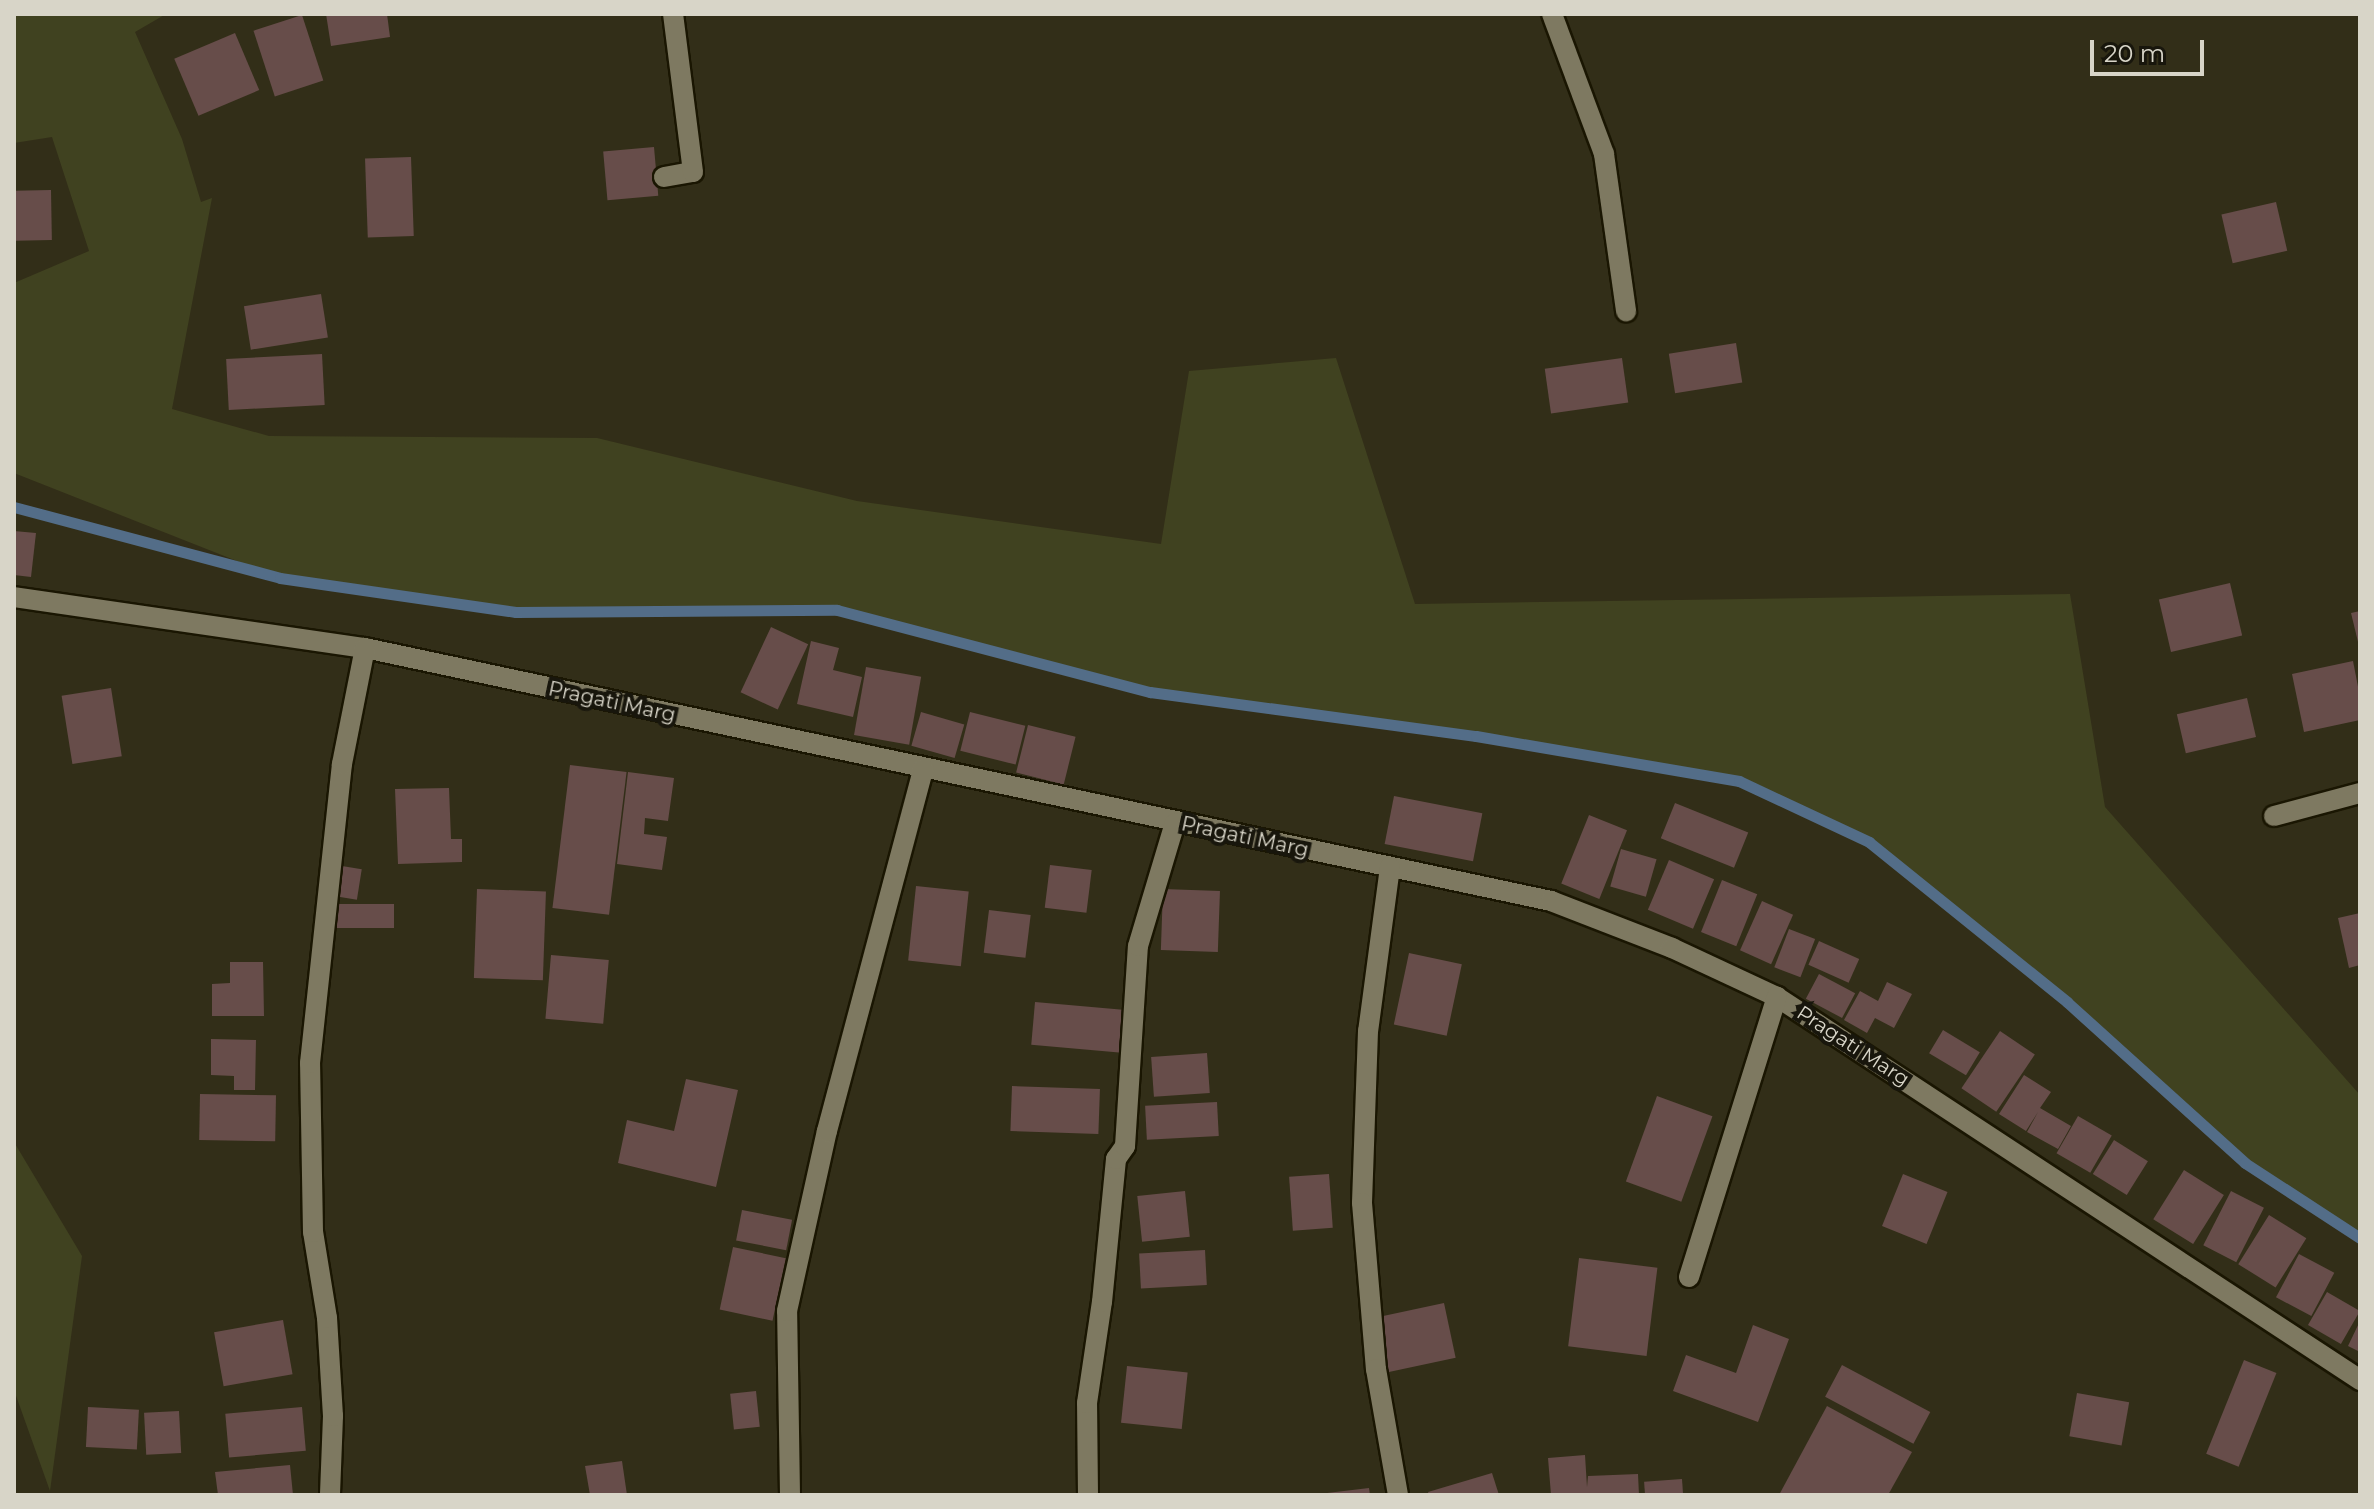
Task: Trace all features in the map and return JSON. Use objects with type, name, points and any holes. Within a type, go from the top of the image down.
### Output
[{"type":"street","points":[[664,177],[693,172],[673,14]]},
{"type":"street","points":[[1552,14],[1604,154],[1626,311]]},
{"type":"street","name":"Pragati Marg","points":[[14,597],[365,648],[1551,901],[1672,948],[1777,997],[2360,1380]]},
{"type":"street","points":[[330,1494],[333,1416],[327,1318],[313,1232],[310,1063],[340,779],[365,648]]},
{"type":"street","points":[[790,1495],[787,1311],[827,1131],[923,769]]},
{"type":"street","points":[[2274,816],[2360,793]]},
{"type":"street","points":[[1088,1495],[1087,1403],[1102,1302],[1116,1159],[1125,1146],[1138,946],[1175,823]]},
{"type":"street","points":[[1390,867],[1368,1031],[1362,1203],[1376,1369],[1398,1495]]},
{"type":"street","points":[[1689,1277],[1777,997]]},
{"type":"green space","points":[[14,14],[166,14],[135,32],[182,139],[201,202],[212,198],[172,409],[269,436],[597,438],[857,501],[1161,544],[1189,371],[1336,358],[1415,604],[2070,594],[2105,807],[2360,1095],[2360,1238],[2245,1163],[2067,1002],[1869,842],[1739,781],[1476,736],[1150,692],[837,610],[516,612],[280,578],[14,473],[14,283],[89,251],[52,137],[14,143]]},
{"type":"green space","points":[[14,1142],[82,1256],[50,1491],[14,1390]]},
{"type":"building","points":[[326,14],[387,14],[390,37],[331,46]]},
{"type":"building","points":[[302,15],[323,81],[275,96],[253,31]]},
{"type":"building","points":[[235,33],[259,90],[198,116],[174,59]]},
{"type":"building","points":[[654,147],[658,196],[607,200],[603,151]]},
{"type":"building","points":[[411,157],[414,236],[368,238],[365,159]]},
{"type":"building","points":[[51,190],[52,240],[15,241],[14,191]]},
{"type":"building","points":[[2276,202],[2287,251],[2233,263],[2221,215]]},
{"type":"building","points":[[321,294],[328,337],[251,350],[244,306]]},
{"type":"building","points":[[1736,343],[1742,383],[1675,393],[1669,354]]},
{"type":"building","points":[[322,354],[325,405],[229,410],[226,359]]},
{"type":"building","points":[[1622,358],[1628,403],[1551,413],[1545,369]]},
{"type":"building","points":[[14,531],[36,533],[31,577],[14,575]]},
{"type":"building","points":[[2230,583],[2242,636],[2171,652],[2159,599]]},
{"type":"building","points":[[2360,611],[2360,646],[2359,646],[2351,613]]},
{"type":"building","points":[[771,627],[808,644],[778,710],[741,692]]},
{"type":"building","points":[[811,641],[839,648],[833,670],[862,677],[853,717],[797,704]]},
{"type":"building","points":[[2353,661],[2360,697],[2360,720],[2304,732],[2292,674]]},
{"type":"building","points":[[866,667],[921,677],[909,745],[854,735]]},
{"type":"building","points":[[111,688],[122,756],[72,764],[62,696]]},
{"type":"building","points":[[2247,698],[2256,737],[2186,753],[2177,714]]},
{"type":"building","points":[[921,712],[964,724],[955,758],[911,746]]},
{"type":"building","points":[[970,712],[1025,726],[1016,765],[960,751]]},
{"type":"building","points":[[1028,725],[1076,737],[1064,784],[1016,773]]},
{"type":"building","points":[[570,765],[627,772],[609,915],[552,908]]},
{"type":"building","points":[[628,772],[674,778],[668,821],[645,818],[644,834],[667,837],[662,870],[617,864]]},
{"type":"building","points":[[449,788],[451,839],[462,839],[462,862],[398,864],[395,789]]},
{"type":"building","points":[[1394,796],[1482,813],[1473,861],[1385,844]]},
{"type":"building","points":[[1675,803],[1748,833],[1734,868],[1661,838]]},
{"type":"building","points":[[1589,815],[1627,830],[1599,899],[1561,884]]},
{"type":"building","points":[[1621,849],[1657,859],[1646,897],[1610,886]]},
{"type":"building","points":[[1669,860],[1714,879],[1693,929],[1648,910]]},
{"type":"building","points":[[1050,865],[1092,870],[1086,913],[1045,908]]},
{"type":"building","points":[[342,866],[362,869],[357,900],[337,897]]},
{"type":"building","points":[[1722,880],[1757,894],[1736,946],[1701,932]]},
{"type":"building","points":[[916,886],[969,892],[961,966],[908,961]]},
{"type":"building","points":[[477,889],[546,891],[543,980],[474,978]]},
{"type":"building","points":[[1163,889],[1220,891],[1218,952],[1161,950]]},
{"type":"building","points":[[1762,901],[1793,915],[1771,964],[1740,950]]},
{"type":"building","points":[[332,904],[394,904],[394,928],[332,928]]},
{"type":"building","points":[[989,910],[1031,915],[1025,958],[984,953]]},
{"type":"building","points":[[2360,913],[2360,965],[2349,968],[2338,918]]},
{"type":"building","points":[[1789,929],[1815,939],[1800,977],[1774,967]]},
{"type":"building","points":[[1819,941],[1859,959],[1849,983],[1808,965]]},
{"type":"building","points":[[1409,953],[1462,964],[1447,1036],[1394,1024]]},
{"type":"building","points":[[551,955],[609,960],[603,1024],[545,1019]]},
{"type":"building","points":[[230,962],[263,962],[264,1016],[212,1016],[212,984],[230,983]]},
{"type":"building","points":[[1819,974],[1855,993],[1842,1018],[1806,999]]},
{"type":"building","points":[[1887,982],[1912,994],[1894,1028],[1875,1018],[1867,1033],[1844,1020],[1860,991],[1878,1001]]},
{"type":"building","points":[[1035,1002],[1123,1010],[1119,1053],[1031,1045]]},
{"type":"building","points":[[1943,1030],[1980,1052],[1966,1075],[1929,1053]]},
{"type":"building","points":[[2000,1031],[2035,1054],[1996,1112],[1961,1088]]},
{"type":"building","points":[[211,1039],[256,1040],[255,1090],[234,1090],[234,1076],[211,1075]]},
{"type":"building","points":[[1207,1053],[1210,1093],[1154,1097],[1151,1057]]},
{"type":"building","points":[[2024,1075],[2051,1092],[2040,1108],[2071,1126],[2058,1149],[2027,1132],[2038,1112],[2026,1131],[1999,1114]]},
{"type":"building","points":[[686,1079],[738,1090],[716,1187],[618,1163],[627,1120],[674,1131]]},
{"type":"building","points":[[1012,1086],[1100,1089],[1098,1134],[1010,1131]]},
{"type":"building","points":[[200,1094],[276,1095],[275,1141],[199,1140]]},
{"type":"building","points":[[1657,1096],[1712,1116],[1681,1202],[1626,1182]]},
{"type":"building","points":[[1217,1102],[1219,1136],[1147,1140],[1145,1106]]},
{"type":"building","points":[[2078,1116],[2112,1136],[2090,1173],[2056,1153]]},
{"type":"building","points":[[2114,1140],[2148,1161],[2127,1195],[2093,1174]]},
{"type":"building","points":[[2184,1170],[2224,1195],[2193,1244],[2153,1219]]},
{"type":"building","points":[[1329,1174],[1333,1228],[1293,1231],[1289,1177]]},
{"type":"building","points":[[1903,1174],[1948,1192],[1927,1244],[1882,1226]]},
{"type":"building","points":[[1185,1191],[1190,1237],[1142,1242],[1137,1196]]},
{"type":"building","points":[[2231,1191],[2264,1208],[2236,1262],[2203,1245]]},
{"type":"building","points":[[742,1210],[792,1220],[786,1250],[736,1240]]},
{"type":"building","points":[[2269,1215],[2306,1238],[2276,1288],[2238,1264]]},
{"type":"building","points":[[733,1247],[786,1258],[773,1321],[720,1310]]},
{"type":"building","points":[[1205,1250],[1207,1285],[1141,1288],[1139,1253]]},
{"type":"building","points":[[2299,1254],[2334,1273],[2311,1316],[2276,1297]]},
{"type":"building","points":[[1579,1258],[1657,1268],[1647,1356],[1568,1346]]},
{"type":"building","points":[[2327,1292],[2360,1311],[2341,1344],[2308,1325]]},
{"type":"building","points":[[1444,1303],[1456,1358],[1384,1373],[1373,1318]]},
{"type":"building","points":[[283,1320],[293,1374],[224,1386],[214,1332]]},
{"type":"building","points":[[2360,1321],[2360,1352],[2348,1346]]},
{"type":"building","points":[[1753,1325],[1789,1339],[1758,1422],[1673,1391],[1686,1355],[1736,1373]]},
{"type":"building","points":[[2244,1360],[2276,1373],[2239,1467],[2206,1454]]},
{"type":"building","points":[[1842,1365],[1930,1412],[1913,1444],[1825,1397]]},
{"type":"building","points":[[1127,1366],[1188,1372],[1182,1429],[1121,1423]]},
{"type":"building","points":[[756,1391],[760,1427],[734,1430],[730,1394]]},
{"type":"building","points":[[2077,1393],[2129,1402],[2122,1446],[2069,1436]]},
{"type":"building","points":[[1827,1406],[1912,1452],[1888,1495],[1779,1495]]},
{"type":"building","points":[[88,1407],[139,1410],[137,1450],[86,1447]]},
{"type":"building","points":[[302,1407],[306,1451],[229,1458],[225,1414]]},
{"type":"building","points":[[179,1411],[181,1453],[146,1455],[144,1413]]},
{"type":"building","points":[[1585,1455],[1587,1487],[1588,1476],[1638,1474],[1639,1495],[1551,1495],[1548,1458]]},
{"type":"building","points":[[622,1461],[627,1495],[590,1495],[585,1466]]},
{"type":"building","points":[[290,1465],[293,1495],[218,1495],[215,1472]]},
{"type":"building","points":[[1492,1473],[1499,1495],[1429,1495],[1428,1492]]},
{"type":"building","points":[[1682,1479],[1683,1495],[1645,1495],[1644,1482]]},
{"type":"building","points":[[1369,1488],[1370,1495],[1327,1495],[1327,1493]]},
{"type":"waterway","points":[[14,507],[280,578],[516,612],[837,610],[1150,692],[1476,736],[1739,781],[1869,842],[2067,1002],[2245,1163],[2360,1238]]}]
